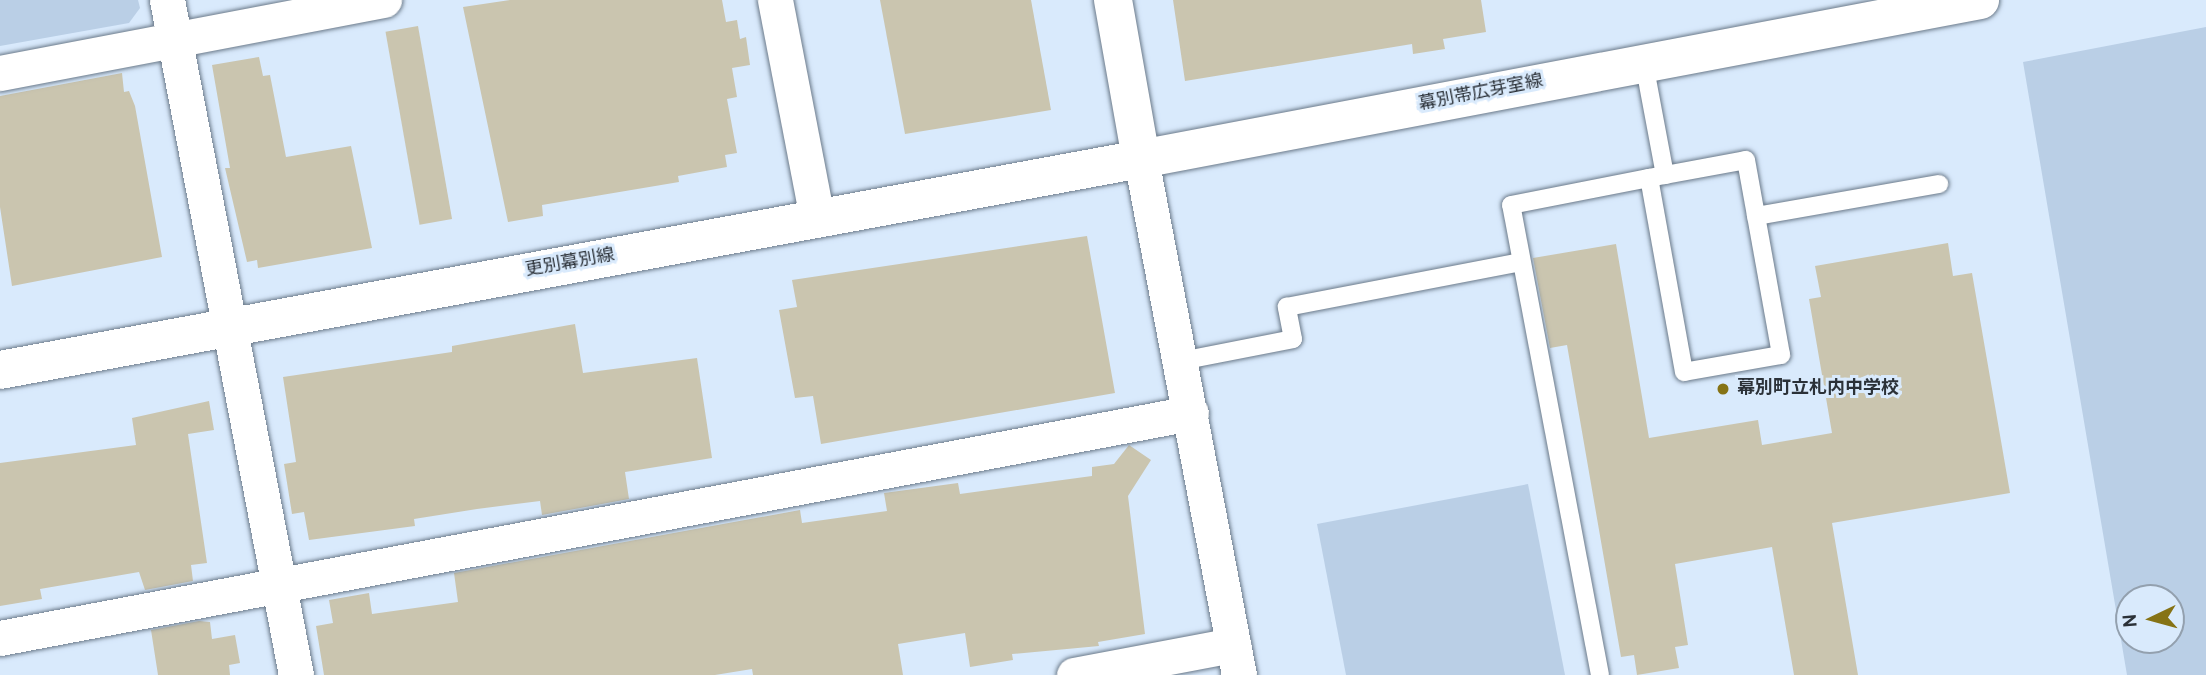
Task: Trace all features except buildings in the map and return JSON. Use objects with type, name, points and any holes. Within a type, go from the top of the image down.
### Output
[{"type":"main road","points":[[1113,0],[1141,159]]},
{"type":"main road","name":"幕別帯広芽室線","points":[[1141,159],[1644,63],[1920,6],[1980,0]]},
{"type":"main road","name":"更別幕別線","points":[[0,370],[1141,159]]},
{"type":"street","points":[[167,0],[296,675]]},
{"type":"street","points":[[0,73],[384,0]]},
{"type":"street","points":[[775,0],[817,218]]},
{"type":"street","points":[[1074,675],[1236,660],[1141,159]]},
{"type":"street","points":[[0,638],[1191,413]]},
{"type":"lane","points":[[1600,675],[1511,205],[1657,177],[1746,160],[1781,355],[1684,373],[1657,177],[1644,63]]},
{"type":"lane","points":[[1756,216],[1939,184]]},
{"type":"lane","points":[[1181,361],[1293,339],[1287,307],[1521,262]]},
{"type":"shaded area","points":[[0,0],[138,0],[140,8],[129,23],[0,46]]},
{"type":"shaded area","points":[[2206,27],[2206,675],[2127,675],[2123,654],[2185,654],[2185,584],[2115,584],[2115,604],[2023,62]]},
{"type":"shaded area","points":[[1528,484],[1565,675],[1346,675],[1317,524]]},
{"type":"place","name":"幕別町立札内中学校","points":[[1723,389]]}]
